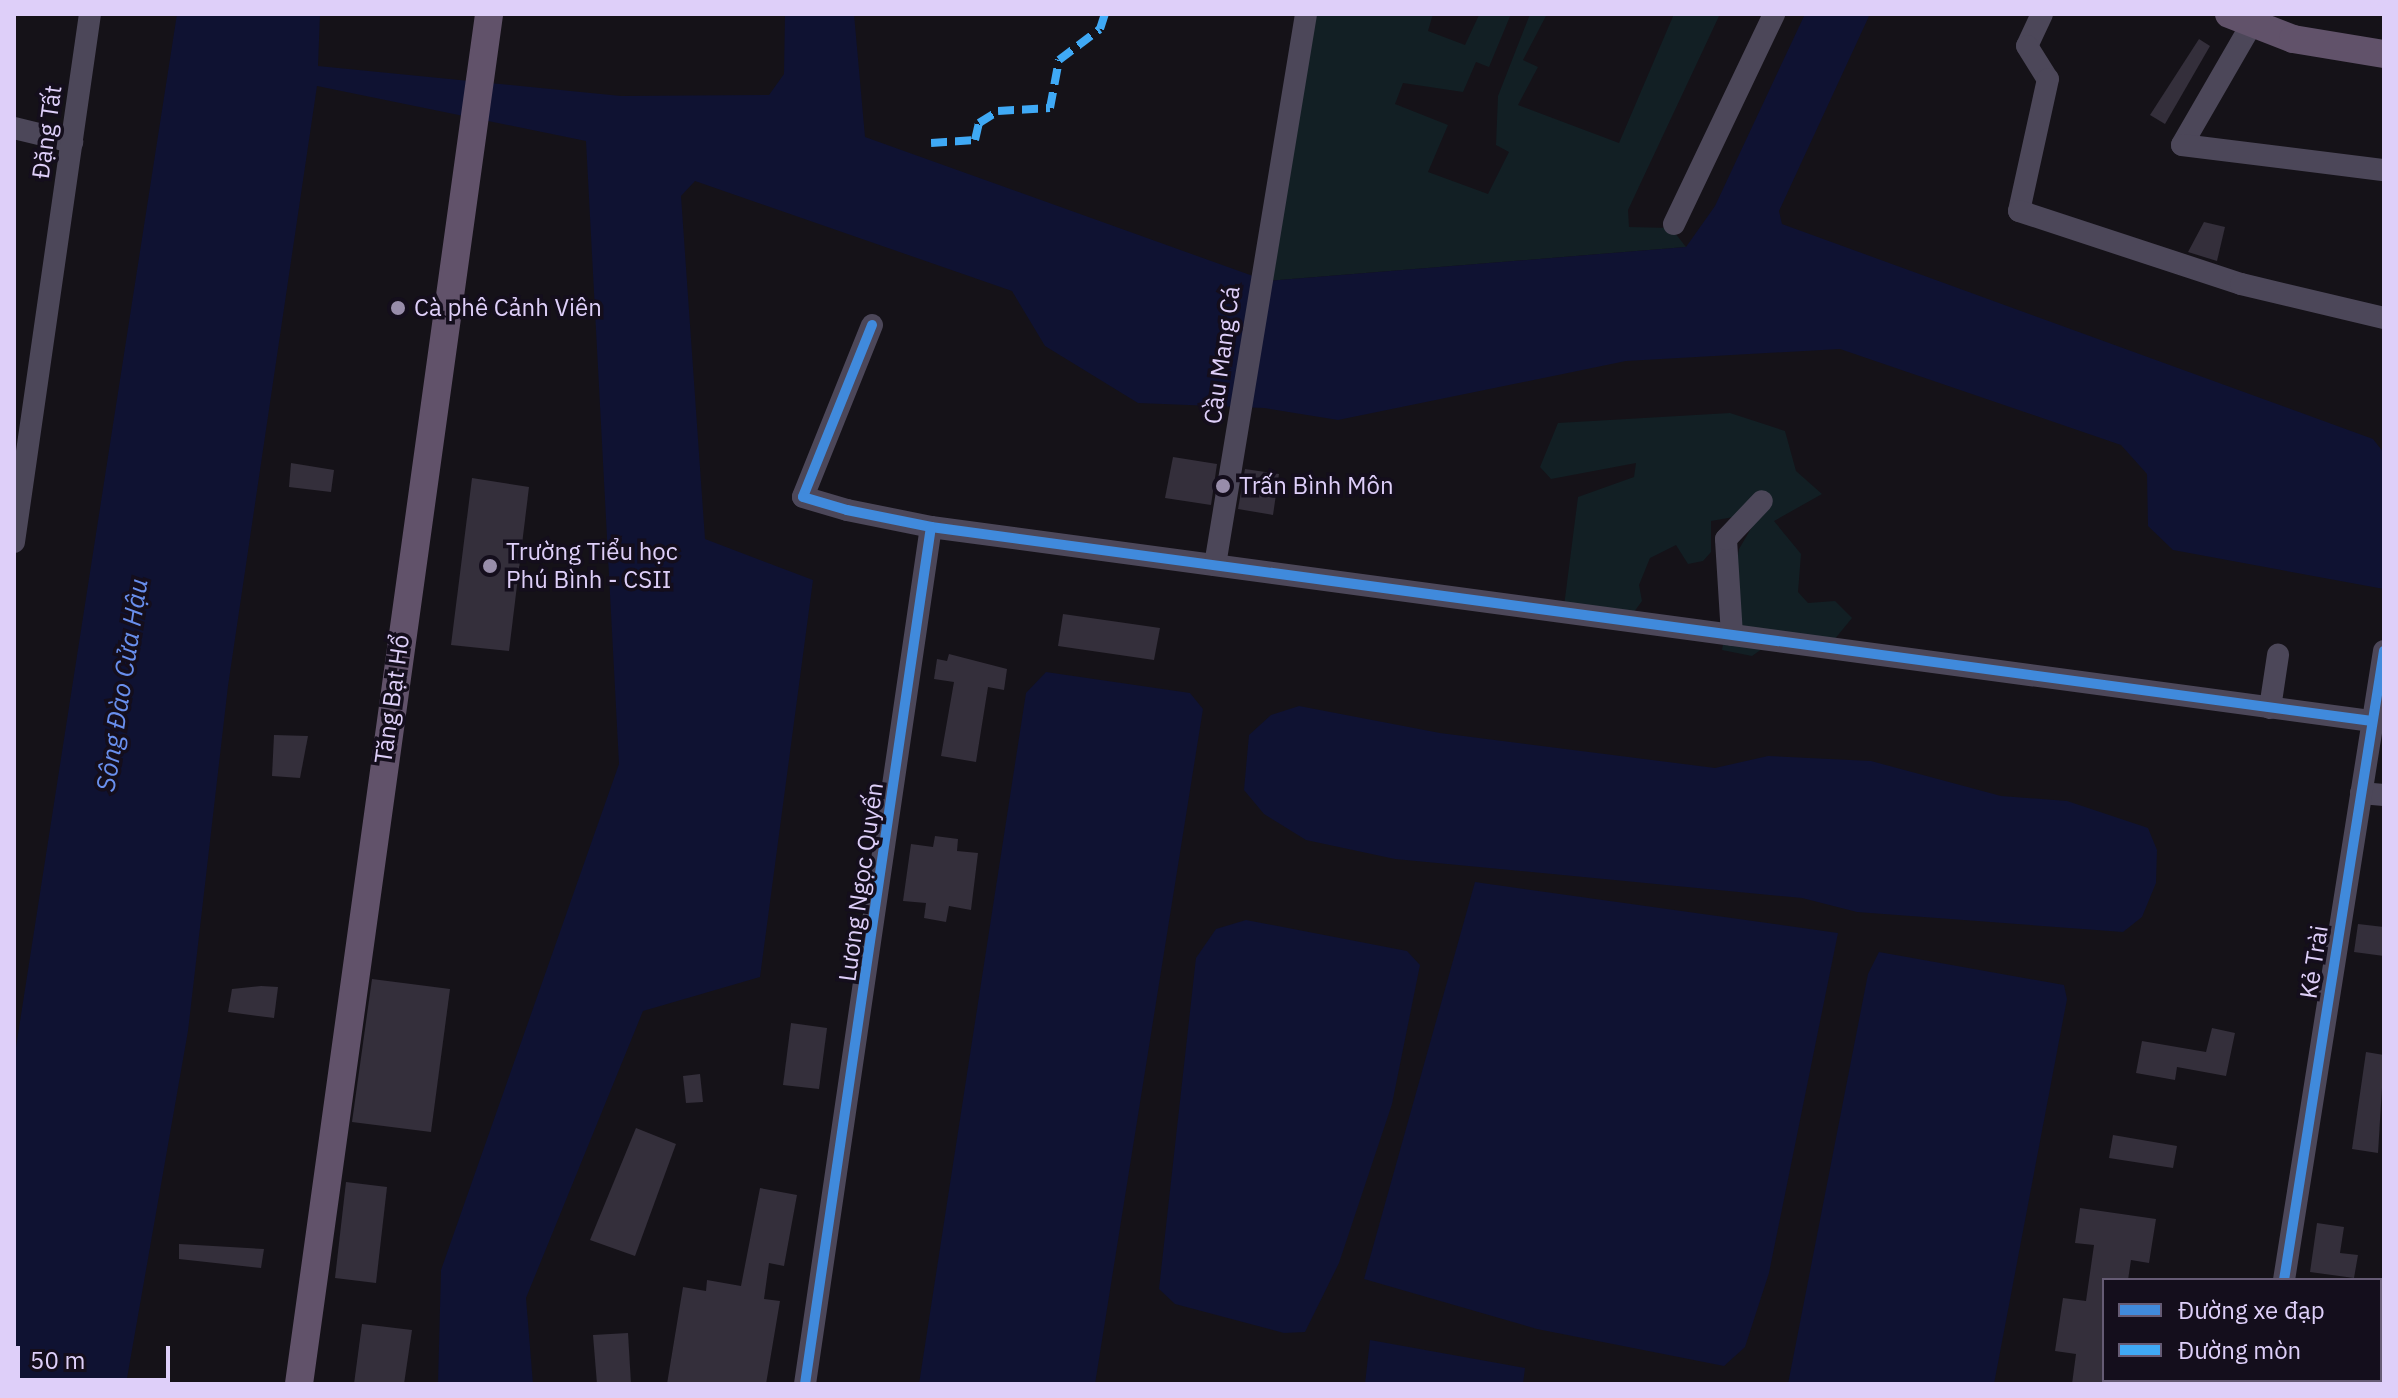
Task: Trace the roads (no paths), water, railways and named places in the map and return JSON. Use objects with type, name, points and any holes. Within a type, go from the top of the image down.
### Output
[{"type":"main road","points":[[2239,20],[2384,54]]},
{"type":"main road","name":"Tăng Bạt Hổ","points":[[299,1384],[488,26]]},
{"type":"street","name":"Đặng Tất","points":[[14,542],[90,14]]},
{"type":"street","name":"Cầu Mang Cá","points":[[1215,565],[1262,264],[1306,14]]},
{"type":"street","points":[[1674,224],[1774,14]]},
{"type":"street","points":[[2042,14],[2027,46],[2048,79],[2019,211],[2241,284],[2384,318]]},
{"type":"street","points":[[2239,20],[2182,145],[2384,170]]},
{"type":"street","points":[[14,128],[72,142]]},
{"type":"street","points":[[872,325],[803,497],[931,527],[2372,721]]},
{"type":"street","points":[[1732,635],[1726,539],[1762,501]]},
{"type":"street","name":"Lương Ngọc Quyến","points":[[805,1384],[931,527]]},
{"type":"street","name":"Kẻ Trài","points":[[2284,1278],[2384,651]]},
{"type":"street","points":[[2270,708],[2278,655]]},
{"type":"street","points":[[2361,793],[2384,795]]},
{"type":"water","name":"Sông Đào Cửa Hậu","points":[[177,14],[320,14],[318,66],[621,96],[769,95],[784,74],[785,14],[854,14],[865,137],[1267,281],[1686,247],[1715,206],[1805,14],[1870,14],[1779,211],[1782,224],[2373,439],[2384,453],[2384,589],[2173,550],[2148,526],[2147,474],[2121,445],[1840,349],[1626,361],[1338,420],[1264,408],[1138,403],[1045,346],[1012,291],[695,181],[681,196],[705,539],[813,580],[760,977],[643,1011],[526,1298],[533,1384],[438,1384],[441,1270],[619,764],[586,141],[317,86],[228,686],[188,1031],[126,1384],[14,1384],[14,1060]]},
{"type":"water","points":[[1046,672],[1190,693],[1203,709],[1095,1384],[919,1384],[1026,693]]},
{"type":"water","points":[[1299,706],[1440,733],[1715,768],[1768,756],[1871,761],[2001,796],[2067,801],[2148,828],[2157,850],[2156,883],[2142,917],[2123,932],[1857,912],[1802,898],[1395,859],[1306,840],[1264,814],[1244,790],[1249,735],[1271,715]]},
{"type":"water","points":[[1475,882],[1838,933],[1769,1273],[1745,1347],[1724,1366],[1537,1329],[1364,1279]]},
{"type":"water","points":[[1246,920],[1407,951],[1420,965],[1392,1104],[1339,1263],[1305,1332],[1284,1333],[1175,1304],[1159,1289],[1196,958],[1216,929]]},
{"type":"water","points":[[1879,952],[2064,985],[2067,999],[1994,1384],[1788,1384],[1868,974]]},
{"type":"water","points":[[1370,1340],[1525,1368],[1523,1384],[1365,1384]]},
{"type":"place","name":"Cà phê Cảnh Viên","points":[[398,308]]},
{"type":"place","name":"Trấn Bình Môn","points":[[1223,486]]},
{"type":"place","name":"Trường Tiểu học Phú Bình - CSII","points":[[490,566]]}]
